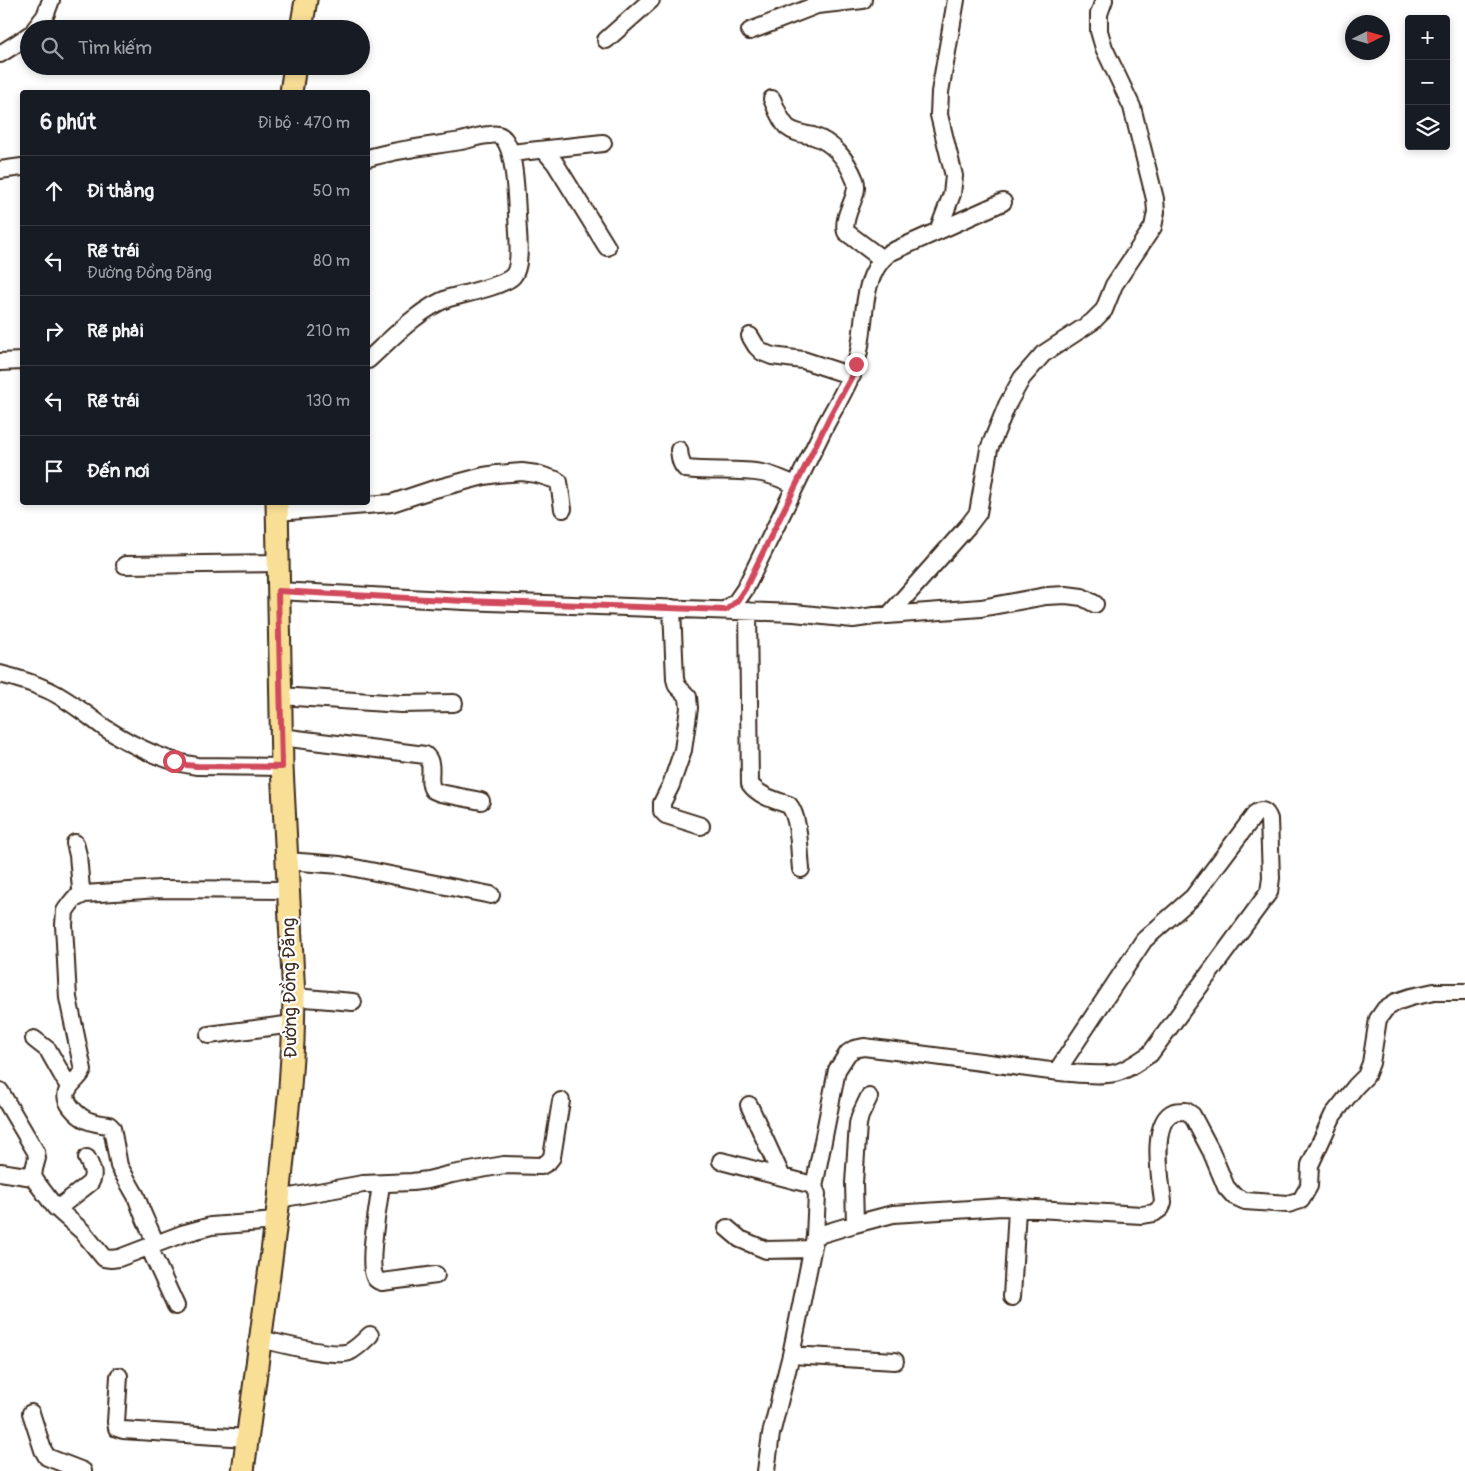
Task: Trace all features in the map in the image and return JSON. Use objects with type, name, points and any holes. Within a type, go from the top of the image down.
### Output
[{"type":"main road","points":[[303,20],[306,0]]},
{"type":"main road","points":[[291,90],[294,75]]},
{"type":"main road","name":"Đường Đồng Đăng","points":[[242,1471],[280,1199],[290,1087],[293,1024],[294,996],[281,737],[277,507]]},
{"type":"street","points":[[42,20],[51,0]]},
{"type":"street","points":[[606,40],[652,0]]},
{"type":"street","points":[[750,31],[816,5],[863,0]]},
{"type":"street","points":[[938,231],[952,194],[954,176],[939,115],[940,92],[956,0]]},
{"type":"street","points":[[889,615],[978,513],[989,449],[1007,405],[1022,378],[1043,354],[1092,322],[1104,310],[1114,285],[1153,227],[1156,212],[1155,199],[1132,107],[1104,48],[1099,32],[1099,14],[1104,0]]},
{"type":"street","points":[[0,54],[20,41]]},
{"type":"street","points":[[772,99],[786,126],[793,131],[833,146],[846,163],[856,181],[856,187],[846,222],[846,232],[882,259]]},
{"type":"street","points":[[370,158],[470,140],[491,134],[499,135],[505,140],[511,154],[515,185],[518,256],[518,268],[512,277],[502,283],[446,299],[429,308],[399,331],[370,358]]},
{"type":"street","points":[[511,154],[603,143]]},
{"type":"street","points":[[544,150],[555,163],[607,247]]},
{"type":"street","points":[[0,170],[20,167]]},
{"type":"street","points":[[726,610],[736,602],[745,589],[830,416],[852,376],[860,350],[867,289],[871,277],[882,259],[889,253],[1003,202]]},
{"type":"street","points":[[750,336],[762,352],[772,356],[803,360],[852,376]]},
{"type":"street","points":[[0,362],[20,361]]},
{"type":"street","points":[[679,450],[680,461],[686,469],[727,472],[746,471],[764,474],[796,485]]},
{"type":"street","points":[[370,504],[392,503],[484,476],[522,472],[537,474],[559,482],[563,509]]},
{"type":"street","points":[[277,507],[334,505]]},
{"type":"street","points":[[124,565],[277,563]]},
{"type":"street","points":[[278,591],[464,601],[794,613],[853,619],[981,608],[1066,594],[1082,597],[1095,604]]},
{"type":"street","points":[[672,608],[675,679],[677,686],[688,697],[689,708],[683,750],[671,785],[662,803],[662,811],[666,815],[701,826]]},
{"type":"street","points":[[748,611],[750,784],[761,794],[792,808],[796,819],[801,869]]},
{"type":"street","points":[[0,674],[48,690],[107,729],[145,751],[186,765],[282,767]]},
{"type":"street","points":[[280,696],[401,704],[454,703]]},
{"type":"street","points":[[281,737],[425,756],[430,762],[430,782],[433,790],[481,801]]},
{"type":"street","points":[[766,1471],[774,1421],[791,1355],[813,1242],[817,1194],[814,1187],[837,1070],[848,1053],[854,1049],[864,1047],[1057,1071],[1103,1074],[1115,1073],[1129,1067],[1150,1054],[1269,892],[1271,878],[1269,818],[1263,810],[1256,813],[1193,897],[1144,940],[1057,1071]]},
{"type":"street","points":[[75,843],[81,889],[84,894]]},
{"type":"street","points":[[287,861],[340,865],[491,894]]},
{"type":"street","points":[[176,1306],[152,1246],[136,1196],[120,1166],[112,1128],[109,1125],[83,1119],[77,1115],[68,1103],[66,1096],[72,1082],[81,1074],[83,1065],[68,998],[65,911],[74,900],[84,894],[160,889],[288,890]]},
{"type":"street","points":[[726,1228],[740,1239],[766,1250],[813,1242],[855,1224],[893,1214],[1002,1207],[1142,1216],[1154,1213],[1161,1208],[1163,1202],[1158,1152],[1161,1129],[1172,1112],[1186,1110],[1192,1115],[1211,1151],[1226,1187],[1234,1196],[1245,1201],[1288,1204],[1301,1200],[1309,1186],[1310,1165],[1333,1115],[1366,1076],[1378,1018],[1385,1009],[1396,1002],[1434,992],[1465,992]]},
{"type":"street","points":[[294,996],[353,1002]]},
{"type":"street","points":[[209,1035],[293,1024]]},
{"type":"street","points":[[34,1039],[48,1050],[69,1088]]},
{"type":"street","points":[[0,1091],[36,1152],[34,1177],[37,1183],[56,1209],[82,1231],[104,1258],[118,1258],[182,1234],[211,1226],[276,1221]]},
{"type":"street","points":[[855,1224],[854,1183],[858,1124],[869,1097]]},
{"type":"street","points":[[280,1199],[363,1184],[420,1181],[504,1165],[541,1166],[552,1157],[561,1101]]},
{"type":"street","points":[[749,1105],[782,1177]]},
{"type":"street","points":[[56,1209],[90,1183],[93,1169],[87,1158]]},
{"type":"street","points":[[721,1161],[809,1184],[814,1187]]},
{"type":"street","points":[[0,1172],[34,1177]]},
{"type":"street","points":[[381,1184],[372,1259],[374,1276],[378,1281],[382,1282],[436,1275]]},
{"type":"street","points":[[1012,1297],[1017,1208]]},
{"type":"street","points":[[260,1339],[341,1354],[351,1351],[370,1335]]},
{"type":"street","points":[[791,1355],[895,1362]]},
{"type":"street","points":[[120,1376],[117,1428],[123,1430],[247,1438]]},
{"type":"street","points":[[31,1413],[42,1450],[47,1457],[83,1471]]},
{"type":"route","points":[[174,761],[197,766],[282,767],[278,591],[464,601],[726,610],[736,602],[745,589],[830,416],[852,376],[856,364]]}]
